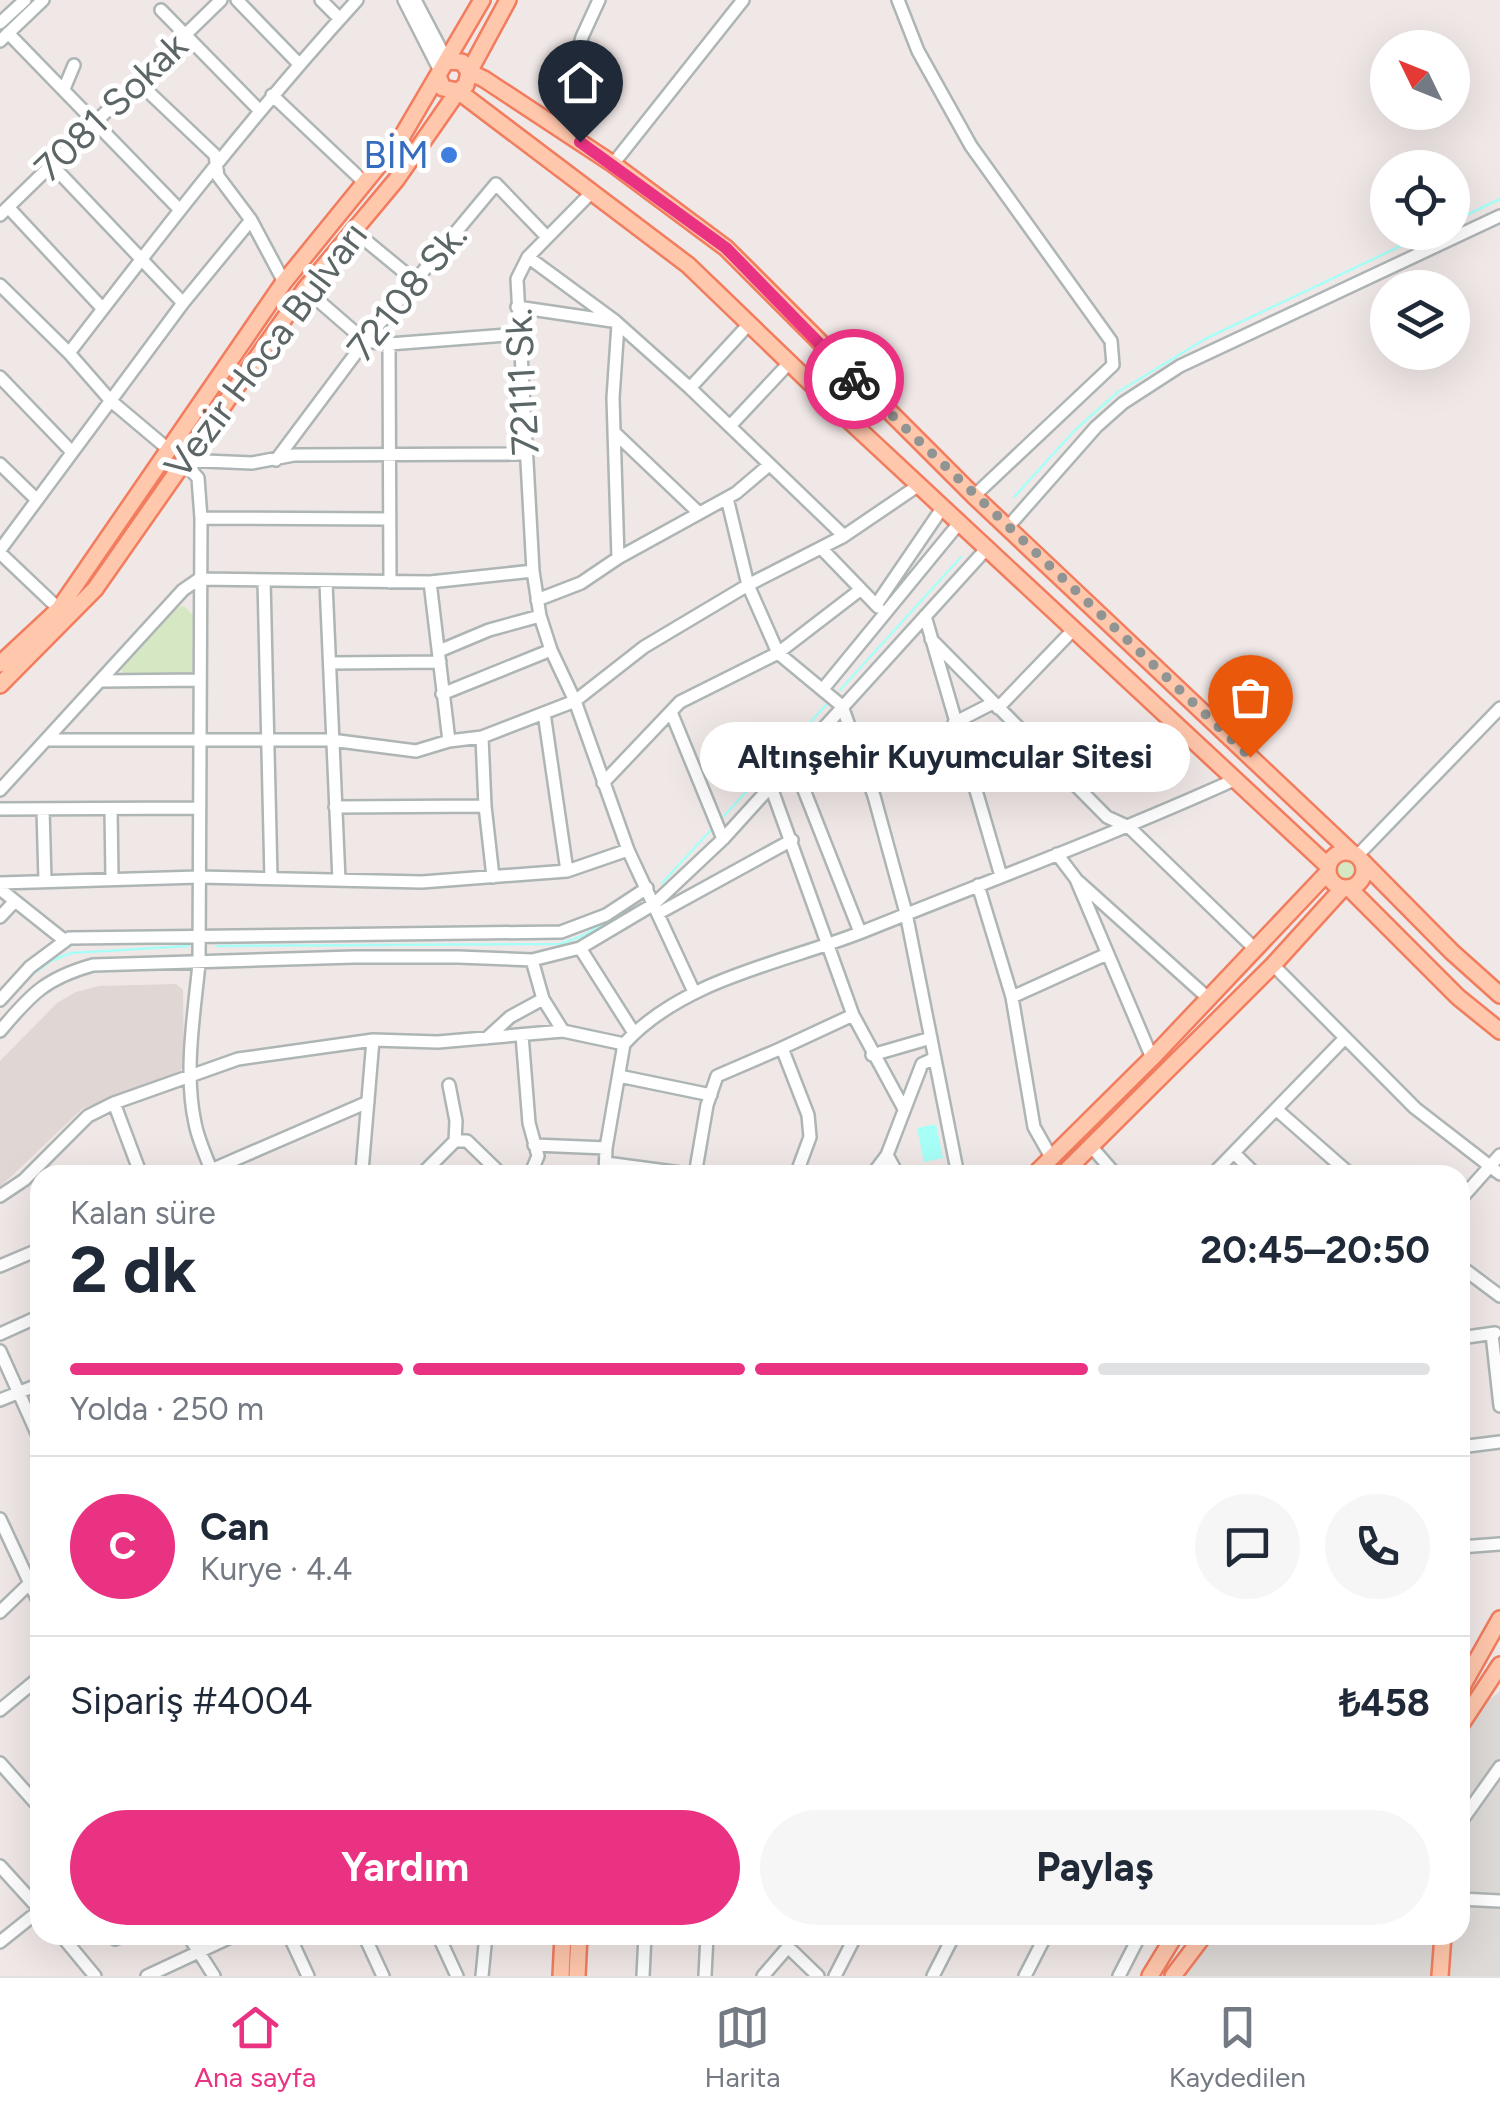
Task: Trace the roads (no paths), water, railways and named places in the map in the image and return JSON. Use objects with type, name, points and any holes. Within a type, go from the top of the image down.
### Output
[{"type":"main road","name":"Vezir Hoca Bulvarı","points":[[0,664],[58,609],[284,282],[401,138],[482,0]]},
{"type":"main road","name":"Vezir Hoca Bulvarı","points":[[0,686],[95,590],[182,460],[305,289],[396,180],[466,85],[468,72],[508,0]]},
{"type":"main road","points":[[1500,995],[1007,528],[726,248],[613,164],[468,72],[462,62],[441,69],[443,88],[458,91],[688,265],[1312,851],[1328,869],[1333,882],[1361,900],[1458,996],[1500,1031]]},
{"type":"main road","points":[[1312,851],[1319,863],[1315,886]]},
{"type":"main road","points":[[1043,1165],[1152,1058],[1315,886],[1334,856],[1356,857]]},
{"type":"main road","points":[[1071,1165],[1273,965],[1330,902],[1362,878],[1356,857]]},
{"type":"main road","points":[[1330,902],[1341,897],[1361,900]]},
{"type":"main road","points":[[1470,1672],[1500,1619]]},
{"type":"main road","points":[[1470,1711],[1500,1665]]},
{"type":"main road","points":[[561,1976],[563,1945]]},
{"type":"main road","points":[[577,1976],[579,1945]]},
{"type":"main road","points":[[1150,1976],[1169,1945]]},
{"type":"main road","points":[[1173,1976],[1196,1945]]},
{"type":"main road","points":[[1440,1976],[1442,1945]]},
{"type":"street","points":[[3,32],[25,0]]},
{"type":"street","points":[[3,32],[43,0]]},
{"type":"street","name":"7081 Sokak","points":[[4,211],[221,0]]},
{"type":"street","points":[[237,0],[299,64]]},
{"type":"street","points":[[321,0],[340,18]]},
{"type":"street","points":[[68,353],[216,162],[357,0]]},
{"type":"street","points":[[404,0],[441,69]]},
{"type":"street","points":[[415,0],[441,69]]},
{"type":"street","points":[[572,75],[582,37],[599,0]]},
{"type":"street","points":[[613,164],[742,0]]},
{"type":"street","points":[[898,0],[918,51],[971,146],[1111,341],[1113,365],[974,496]]},
{"type":"street","points":[[161,10],[259,110]]},
{"type":"street","points":[[3,32],[64,89],[179,209]]},
{"type":"street","points":[[64,89],[74,65]]},
{"type":"street","points":[[137,81],[216,155],[218,176],[250,220],[284,282]]},
{"type":"street","points":[[272,94],[365,182]]},
{"type":"street","points":[[51,164],[183,303]]},
{"type":"street","name":"72108 Sk.","points":[[276,460],[365,341],[496,184],[546,236]]},
{"type":"street","name":"72111 Sk.","points":[[592,192],[546,236],[517,279],[533,571],[540,616],[551,650],[575,701],[628,850],[694,992]]},
{"type":"street","points":[[4,211],[103,308]]},
{"type":"street","points":[[1007,528],[1096,427],[1123,403],[1180,366],[1500,216]]},
{"type":"street","points":[[58,609],[1,556],[71,451],[250,220]]},
{"type":"street","points":[[354,230],[415,281]]},
{"type":"street","points":[[528,258],[616,323],[690,388],[844,536]]},
{"type":"street","points":[[0,285],[111,402],[168,448]]},
{"type":"street","points":[[305,289],[365,341],[389,344],[520,334]]},
{"type":"street","points":[[517,308],[616,323]]},
{"type":"street","points":[[616,323],[618,558]]},
{"type":"street","points":[[690,388],[750,323]]},
{"type":"street","points":[[389,344],[390,582]]},
{"type":"street","points":[[730,426],[790,362]]},
{"type":"street","points":[[0,377],[71,451]]},
{"type":"street","points":[[614,432],[699,513]]},
{"type":"street","points":[[182,460],[252,463],[294,454],[526,454]]},
{"type":"street","points":[[182,460],[198,478],[201,518],[199,964],[192,1074],[194,1120],[210,1165]]},
{"type":"street","points":[[0,464],[36,499]]},
{"type":"street","points":[[537,600],[581,582],[727,498],[769,465]]},
{"type":"street","points":[[46,740],[331,740],[416,751],[449,741],[482,738],[575,701],[644,646],[822,549],[919,485]]},
{"type":"street","points":[[727,498],[748,586],[778,653],[842,706],[874,796],[906,913],[956,1165]]},
{"type":"street","points":[[822,690],[880,609],[943,507]]},
{"type":"street","points":[[201,518],[389,519]]},
{"type":"street","points":[[880,609],[960,522]]},
{"type":"street","points":[[656,908],[724,839],[988,547]]},
{"type":"street","points":[[822,549],[880,609]]},
{"type":"street","points":[[0,790],[183,590],[200,579],[430,582],[533,571]]},
{"type":"street","points":[[264,580],[271,878]]},
{"type":"street","points":[[430,582],[449,741]]},
{"type":"street","points":[[326,583],[339,880]]},
{"type":"street","points":[[604,783],[680,702],[778,653],[860,590]]},
{"type":"street","points":[[330,663],[439,657],[488,630],[540,616]]},
{"type":"street","points":[[925,616],[1001,876]]},
{"type":"street","points":[[954,723],[995,706],[1074,630]]},
{"type":"street","points":[[932,639],[1107,817],[1128,827],[1255,948]]},
{"type":"street","points":[[442,694],[551,650]]},
{"type":"street","points":[[100,681],[200,680]]},
{"type":"street","points":[[1356,857],[1500,708]]},
{"type":"street","points":[[671,712],[724,839]]},
{"type":"street","points":[[544,713],[568,872]]},
{"type":"street","points":[[482,738],[493,878]]},
{"type":"street","points":[[793,762],[860,932]]},
{"type":"street","points":[[605,1165],[624,1044],[694,992],[1128,827],[1234,780]]},
{"type":"street","points":[[771,787],[853,1015],[904,1109]]},
{"type":"street","points":[[335,806],[485,806]]},
{"type":"street","points":[[111,808],[112,878]]},
{"type":"street","points":[[0,809],[198,808]]},
{"type":"street","points":[[43,809],[45,881]]},
{"type":"street","points":[[0,1031],[28,997],[62,974],[93,965],[354,957],[532,960],[580,948],[792,840]]},
{"type":"street","points":[[0,886],[199,877],[422,882],[493,878],[568,872],[628,850]]},
{"type":"street","points":[[1057,854],[1076,879],[1208,998]]},
{"type":"street","points":[[1076,879],[1152,1058]]},
{"type":"street","points":[[978,884],[1012,997],[1034,1127],[1051,1157]]},
{"type":"street","points":[[0,886],[14,902],[64,940]]},
{"type":"street","points":[[0,1000],[30,967],[64,940],[561,932],[606,914],[647,888]]},
{"type":"street","points":[[0,917],[14,902]]},
{"type":"street","points":[[580,948],[634,1033]]},
{"type":"street","points":[[1012,997],[1107,954]]},
{"type":"street","points":[[532,960],[543,998],[563,1031]]},
{"type":"street","points":[[1273,965],[1415,1108],[1495,1170]]},
{"type":"street","points":[[487,1038],[510,1017],[543,998]]},
{"type":"street","points":[[698,1165],[710,1095],[718,1076],[853,1015]]},
{"type":"street","points":[[39,1165],[88,1116],[238,1060],[373,1040],[438,1042],[563,1031],[624,1044]]},
{"type":"street","points":[[522,1035],[528,1123],[538,1156],[534,1165]]},
{"type":"street","points":[[872,1055],[931,1038]]},
{"type":"street","points":[[1222,1165],[1345,1038]]},
{"type":"street","points":[[361,1165],[373,1040]]},
{"type":"street","points":[[782,1048],[808,1115],[810,1137],[800,1165]]},
{"type":"street","points":[[880,1165],[887,1155],[922,1064],[935,1058]]},
{"type":"street","points":[[619,1076],[710,1095]]},
{"type":"street","points":[[431,1165],[455,1141],[456,1121],[449,1085]]},
{"type":"street","points":[[228,1165],[368,1102]]},
{"type":"street","points":[[114,1104],[137,1165]]},
{"type":"street","points":[[1278,1110],[1340,1165]]},
{"type":"street","points":[[455,1141],[466,1142],[491,1165]]},
{"type":"street","points":[[534,1145],[606,1148]]},
{"type":"street","points":[[1090,1145],[1107,1165]]},
{"type":"street","points":[[1234,1153],[1246,1165]]},
{"type":"street","points":[[887,1155],[892,1165]]},
{"type":"street","points":[[1470,1191],[1495,1170],[1500,1155]]},
{"type":"street","points":[[0,1196],[30,1174]]},
{"type":"street","points":[[0,1266],[30,1253]]},
{"type":"street","points":[[1470,1274],[1500,1296]]},
{"type":"street","points":[[0,1334],[30,1320]]},
{"type":"street","points":[[1470,1337],[1496,1333],[1500,1406]]},
{"type":"street","points":[[0,1351],[30,1418]]},
{"type":"street","points":[[0,1400],[30,1388]]},
{"type":"street","points":[[1470,1445],[1500,1442]]},
{"type":"street","points":[[0,1519],[30,1584],[0,1612]]},
{"type":"street","points":[[1470,1546],[1500,1544]]},
{"type":"street","points":[[0,1710],[30,1685]]},
{"type":"street","points":[[0,1763],[30,1797]]},
{"type":"street","points":[[1470,1809],[1499,1769]]},
{"type":"street","points":[[0,1866],[30,1899]]},
{"type":"street","points":[[1470,1899],[1500,1901]]},
{"type":"street","points":[[0,1942],[30,1918]]},
{"type":"street","points":[[70,1945],[96,1976]]},
{"type":"street","points":[[194,1945],[214,1976]]},
{"type":"street","points":[[147,1976],[214,1945]]},
{"type":"street","points":[[294,1945],[308,1976]]},
{"type":"street","points":[[369,1945],[384,1976]]},
{"type":"street","points":[[443,1945],[457,1976]]},
{"type":"street","points":[[482,1976],[485,1945]]},
{"type":"street","points":[[643,1976],[645,1945]]},
{"type":"street","points":[[705,1976],[707,1945]]},
{"type":"street","points":[[763,1976],[786,1945]]},
{"type":"street","points":[[792,1945],[818,1976]]},
{"type":"street","points":[[835,1976],[851,1945]]},
{"type":"street","points":[[933,1976],[949,1945]]},
{"type":"street","points":[[1025,1976],[1041,1945]]},
{"type":"street","points":[[1120,1976],[1135,1945]]},
{"type":"water","points":[[936,1124],[943,1158],[924,1162],[917,1128]]},
{"type":"waterway","points":[[1470,213],[1500,199]]},
{"type":"waterway","points":[[1014,497],[1076,429],[1118,392],[1205,339],[1392,250]]},
{"type":"waterway","points":[[840,690],[961,557]]},
{"type":"waterway","points":[[723,817],[826,705]]},
{"type":"waterway","points":[[662,883],[711,830]]},
{"type":"waterway","points":[[216,946],[560,944],[638,905]]},
{"type":"waterway","points":[[25,980],[51,961],[71,953],[189,946]]},
{"type":"place","name":"BİM","points":[[449,155]]},
{"type":"place","name":"Altınşehir Kuyumcular Sitesi","points":[[1250,757]]}]
